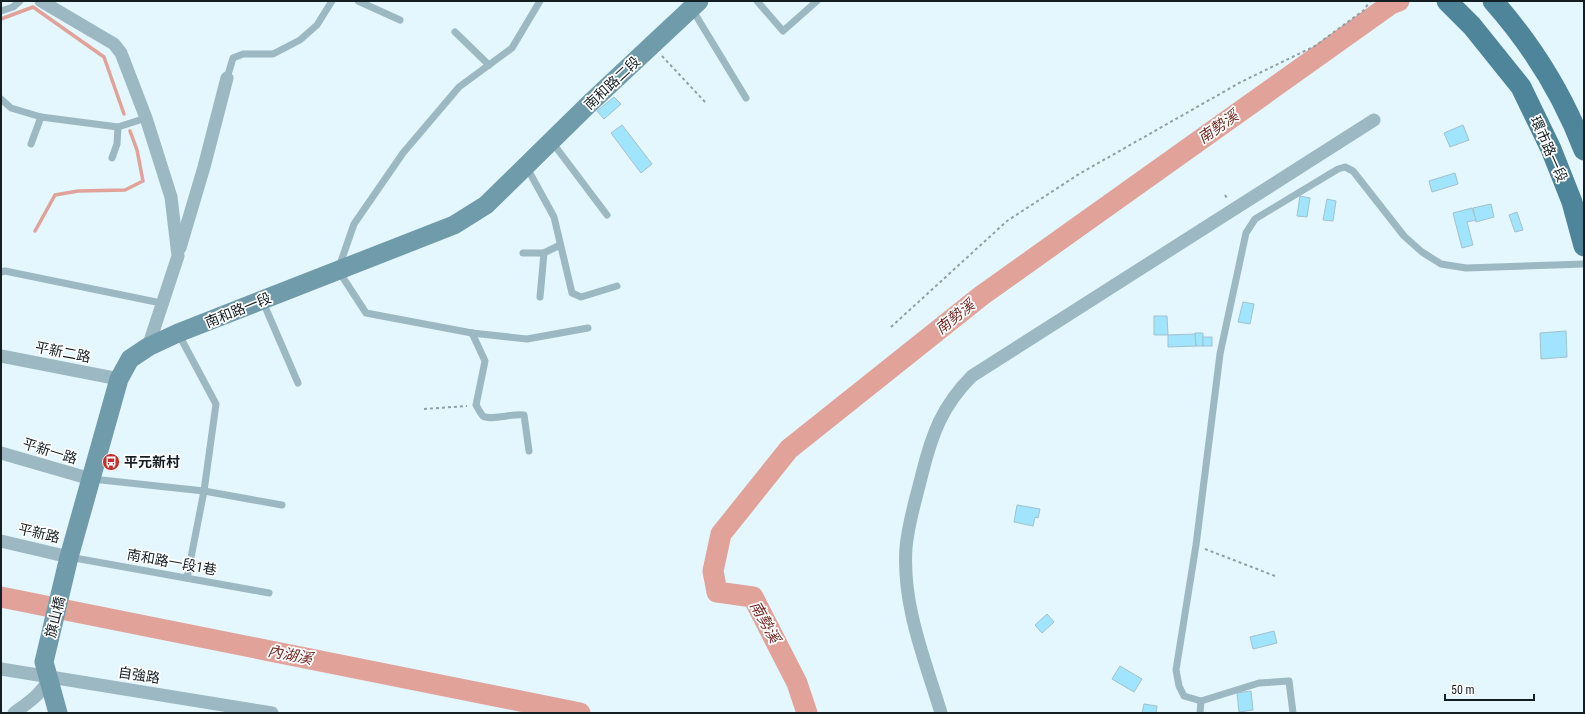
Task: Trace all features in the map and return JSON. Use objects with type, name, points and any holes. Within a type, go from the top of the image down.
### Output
[{"type":"main road","name":"環市路一段","points":[[1447,1],[1472,26],[1521,87],[1551,149],[1572,202],[1584,246]]},
{"type":"main road","points":[[1493,1],[1540,60],[1575,126],[1584,150]]},
{"type":"main road","name":"南和路二段","points":[[526,166],[695,5]]},
{"type":"main road","name":"南和路一段","points":[[69,556],[119,380],[130,359],[148,347],[178,334],[454,225],[486,205],[526,166]]},
{"type":"main road","name":"旗山橋","points":[[58,713],[44,662],[69,556]]},
{"type":"street","points":[[41,1],[114,44],[124,60],[146,118],[170,197],[178,256]]},
{"type":"street","points":[[148,347],[161,303],[178,256],[204,167],[227,78]]},
{"type":"street","points":[[941,713],[916,633],[909,598],[906,550],[908,527],[928,450],[945,409],[955,393],[972,376],[1374,120]]},
{"type":"street","name":"平新二路","points":[[1,356],[119,380]]},
{"type":"street","name":"平新一路","points":[[1,453],[91,479]]},
{"type":"street","name":"平新路","points":[[1,541],[69,556]]},
{"type":"street","name":"自強路","points":[[1,670],[272,713]]},
{"type":"street","points":[[14,713],[32,700],[47,684],[49,678]]},
{"type":"lane","points":[[1,11],[13,7],[20,1]]},
{"type":"lane","points":[[227,78],[233,58],[243,54],[273,54],[300,40],[317,24],[332,1]]},
{"type":"lane","points":[[358,1],[400,20]]},
{"type":"lane","points":[[540,1],[512,48],[459,87],[404,153],[354,224],[338,270],[366,312],[472,333],[528,339],[588,328]]},
{"type":"lane","points":[[757,1],[783,31],[817,1]]},
{"type":"lane","points":[[695,5],[746,98]]},
{"type":"lane","points":[[455,32],[489,65]]},
{"type":"lane","points":[[1,99],[11,108],[41,117],[118,127],[146,118]]},
{"type":"lane","points":[[31,144],[41,117]]},
{"type":"lane","points":[[112,158],[117,144],[118,127]]},
{"type":"lane","points":[[551,142],[607,215]]},
{"type":"lane","points":[[526,166],[554,217],[572,293],[581,297],[617,286]]},
{"type":"lane","points":[[1294,713],[1288,681],[1259,683],[1201,701],[1184,696],[1179,686],[1176,670],[1196,546],[1220,354],[1246,233],[1255,219],[1338,169],[1345,168],[1353,171],[1404,236],[1422,252],[1441,264],[1466,268],[1584,264]]},
{"type":"lane","points":[[523,253],[544,253],[560,245]]},
{"type":"lane","points":[[540,297],[544,253]]},
{"type":"lane","points":[[1,272],[5,271],[161,303]]},
{"type":"lane","points":[[262,300],[298,384]]},
{"type":"lane","points":[[472,333],[485,361],[476,405],[484,417],[488,418],[513,414],[524,415],[529,451]]},
{"type":"lane","points":[[178,334],[216,404],[204,491],[187,578]]},
{"type":"lane","points":[[91,479],[204,491],[282,505]]},
{"type":"lane","name":"南和路一段1巷","points":[[69,556],[269,593]]},
{"type":"lane","points":[[1200,713],[1201,701]]},
{"type":"path","points":[[891,327],[1007,221],[1085,170],[1241,82],[1316,46],[1364,10],[1370,1]]},
{"type":"path","points":[[651,46],[706,103]]},
{"type":"path","points":[[424,409],[476,405]]},
{"type":"path","points":[[1196,546],[1275,576]]},
{"type":"building","points":[[614,97],[621,104],[604,119],[597,111]]},
{"type":"building","points":[[622,125],[652,164],[641,173],[611,133]]},
{"type":"building","points":[[1463,125],[1469,140],[1450,147],[1444,133]]},
{"type":"building","points":[[1455,173],[1458,184],[1432,192],[1429,181]]},
{"type":"building","points":[[1300,196],[1310,198],[1307,217],[1297,216]]},
{"type":"building","points":[[1327,199],[1336,201],[1333,221],[1323,220]]},
{"type":"building","points":[[1491,204],[1494,217],[1476,222],[1473,208]]},
{"type":"building","points":[[1472,208],[1476,220],[1467,222],[1473,245],[1462,248],[1453,213]]},
{"type":"building","points":[[1517,212],[1523,230],[1515,232],[1509,215]]},
{"type":"building","points":[[1243,302],[1254,304],[1250,324],[1238,322]]},
{"type":"building","points":[[1154,316],[1167,316],[1168,335],[1154,335]]},
{"type":"building","points":[[1566,331],[1567,357],[1541,359],[1540,333]]},
{"type":"building","points":[[1195,333],[1203,333],[1203,346],[1196,346]]},
{"type":"building","points":[[1195,334],[1196,346],[1168,347],[1168,335]]},
{"type":"building","points":[[1203,337],[1212,337],[1212,346],[1203,346]]},
{"type":"building","points":[[1017,505],[1040,509],[1038,518],[1035,517],[1033,526],[1014,522]]},
{"type":"building","points":[[1047,614],[1054,622],[1042,633],[1035,625]]},
{"type":"building","points":[[1274,631],[1277,643],[1253,649],[1250,637]]},
{"type":"building","points":[[1120,666],[1142,679],[1134,692],[1112,679]]},
{"type":"building","points":[[1251,691],[1253,710],[1239,712],[1237,693]]},
{"type":"building","points":[[1144,704],[1157,706],[1156,713],[1142,713]]},
{"type":"waterway","name":"南勢溪","points":[[807,713],[797,683],[753,597],[717,592],[713,571],[721,534],[789,449],[981,296],[1391,4],[1399,1]]},
{"type":"waterway","points":[[1,19],[33,7],[104,57],[124,114]]},
{"type":"waterway","points":[[35,231],[55,195],[78,191],[125,190],[143,181],[137,150],[130,131]]},
{"type":"waterway","name":"內湖溪","points":[[1,597],[580,713]]},
{"type":"place","name":"平元新村","points":[[111,462]]}]
